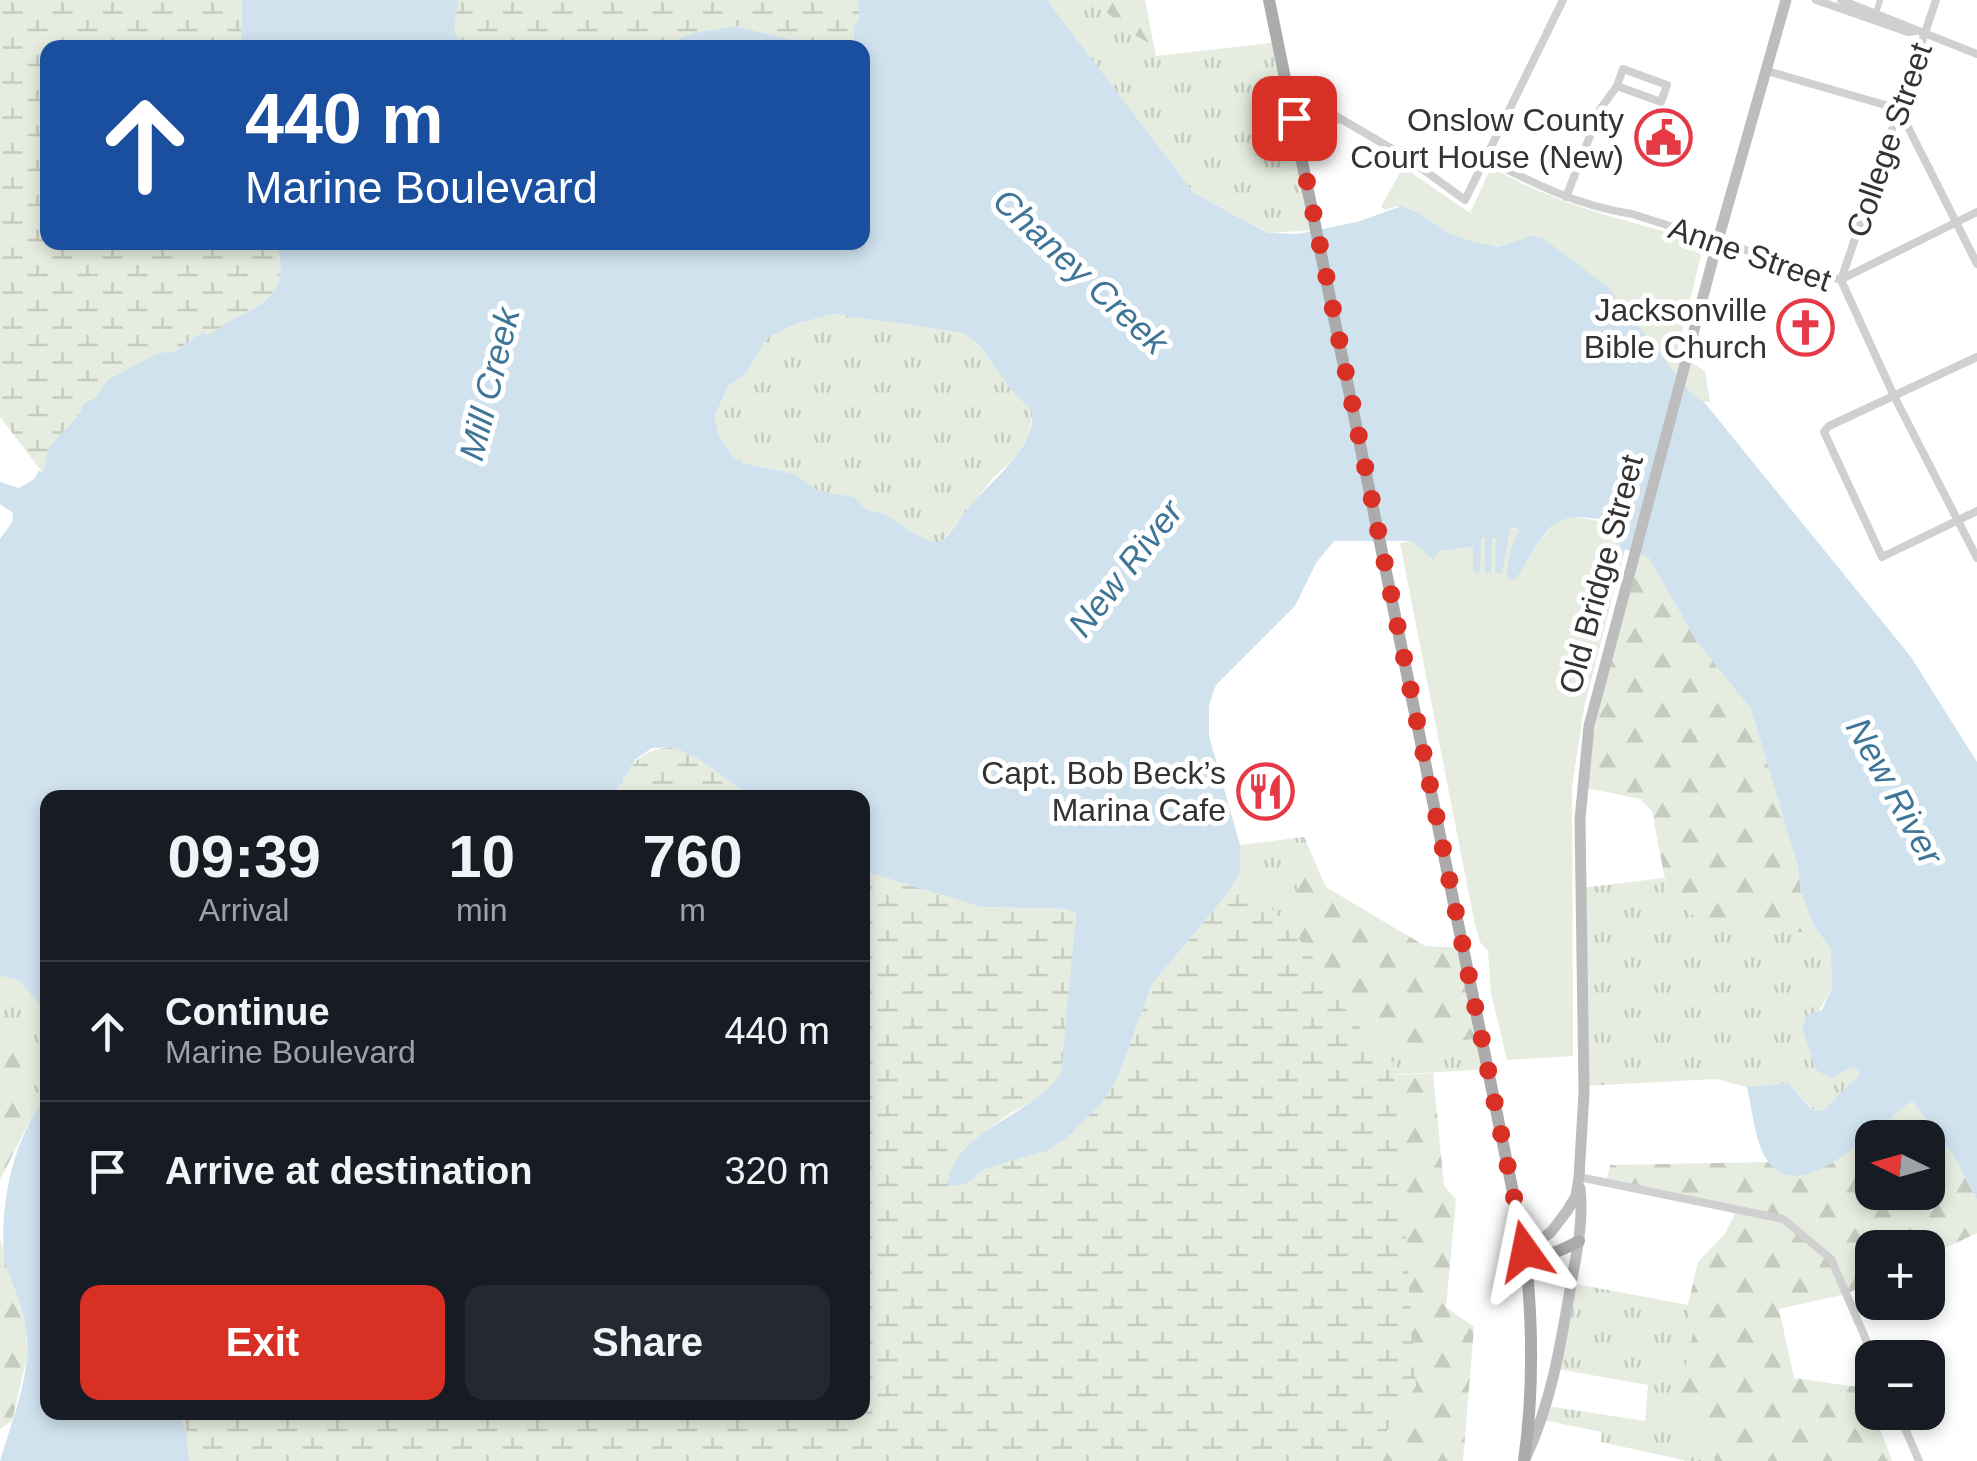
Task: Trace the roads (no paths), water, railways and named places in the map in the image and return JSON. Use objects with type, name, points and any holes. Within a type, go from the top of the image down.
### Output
[{"type":"main road","points":[[1269,0],[1525,1251],[1532,1405],[1524,1461]]},
{"type":"main road","name":"Old Bridge Street","points":[[1524,1461],[1543,1420],[1557,1368],[1582,1209],[1582,786],[1589,726],[1786,0]]},
{"type":"main road","name":"Old Bridge Street","points":[[1525,1251],[1551,1232],[1567,1212],[1580,1178]]},
{"type":"main road","points":[[1525,1251],[1540,1256],[1557,1253],[1579,1241]]},
{"type":"street","points":[[1288,88],[1406,157],[1465,200],[1562,0]]},
{"type":"street","points":[[1816,0],[1908,32],[1920,32]]},
{"type":"street","points":[[1841,0],[1977,54]]},
{"type":"street","points":[[1876,13],[1880,0]]},
{"type":"street","name":"College Street","points":[[1841,280],[1899,109],[1920,32],[1936,0]]},
{"type":"street","points":[[1566,197],[1601,108],[1618,86],[1623,69],[1667,85],[1661,102],[1618,86]]},
{"type":"street","points":[[1767,71],[1899,109],[1977,264]]},
{"type":"street","points":[[1299,147],[1310,129],[1340,119]]},
{"type":"street","name":"Anne Street","points":[[1486,158],[1548,192],[1841,280],[1894,396],[1977,558]]},
{"type":"street","points":[[1841,280],[1977,212]]},
{"type":"street","points":[[1977,357],[1828,426],[1824,432],[1882,557],[1977,511]]},
{"type":"street","points":[[1580,1178],[1783,1218],[1831,1260],[1866,1340]]},
{"type":"street","points":[[1906,1430],[1919,1461]]},
{"type":"water","points":[[242,0],[458,0],[454,32],[460,40],[241,40]]},
{"type":"water","points":[[857,0],[1047,0],[1194,193],[1268,233],[1298,234],[1357,222],[1402,206],[1448,233],[1475,242],[1498,247],[1533,236],[1543,238],[1607,286],[1911,657],[1977,762],[1977,1200],[1945,1144],[1945,1120],[1927,1120],[1912,1101],[1889,1120],[1855,1120],[1855,1147],[1816,1171],[1796,1176],[1778,1171],[1764,1155],[1747,1087],[1788,1083],[1812,1110],[1823,1111],[1860,1074],[1854,1066],[1831,1078],[1816,1070],[1802,1028],[1807,1015],[1822,1010],[1832,987],[1831,949],[1813,924],[1801,893],[1798,867],[1751,709],[1697,642],[1649,558],[1625,549],[1620,568],[1620,526],[1593,518],[1574,517],[1553,526],[1516,579],[1510,580],[1506,574],[1519,530],[1514,528],[1510,529],[1502,573],[1495,573],[1496,538],[1492,538],[1491,573],[1485,573],[1485,538],[1481,538],[1480,573],[1473,572],[1473,547],[1439,551],[1434,560],[1411,541],[1334,541],[1316,563],[1295,606],[1216,685],[1209,705],[1209,736],[1240,845],[1240,873],[1152,984],[1118,1077],[1101,1104],[1065,1139],[1047,1150],[985,1169],[966,1184],[947,1187],[952,1167],[963,1151],[1049,1088],[1061,1073],[1076,914],[1067,909],[982,907],[870,873],[870,790],[741,790],[697,758],[672,747],[652,748],[636,759],[616,790],[40,790],[40,1004],[18,980],[0,976],[0,539],[12,522],[13,513],[0,504],[0,482],[19,488],[39,471],[43,472],[49,447],[107,380],[156,354],[176,351],[201,333],[210,335],[264,302],[279,281],[278,250],[870,250],[870,40],[854,40],[853,27],[860,18]],"holes":[[[834,314],[964,333],[981,347],[1008,386],[1032,411],[1027,438],[1010,464],[947,536],[936,543],[885,514],[867,510],[854,497],[819,491],[795,474],[743,463],[733,457],[718,434],[715,416],[728,386],[746,374],[767,338],[795,324]]]},
{"type":"water","points":[[735,26],[792,40],[676,40]]},
{"type":"water","points":[[40,1106],[40,1420],[182,1420],[189,1461],[0,1461],[27,1357],[21,1307],[4,1260],[4,1217],[17,1152]]},
{"type":"place","name":"Onslow County Court House (New)","points":[[1663,138]]},
{"type":"place","name":"Jacksonville Bible Church","points":[[1806,328]]},
{"type":"place","name":"Capt. Bob Beck’s Marina Cafe","points":[[1265,791]]},
{"type":"water label","name":"Chaney Creek","points":[[1081,271]]},
{"type":"water label","name":"Mill Creek","points":[[489,384]]},
{"type":"water label","name":"New River","points":[[1125,568]]},
{"type":"water label","name":"New River","points":[[1895,791]]}]
